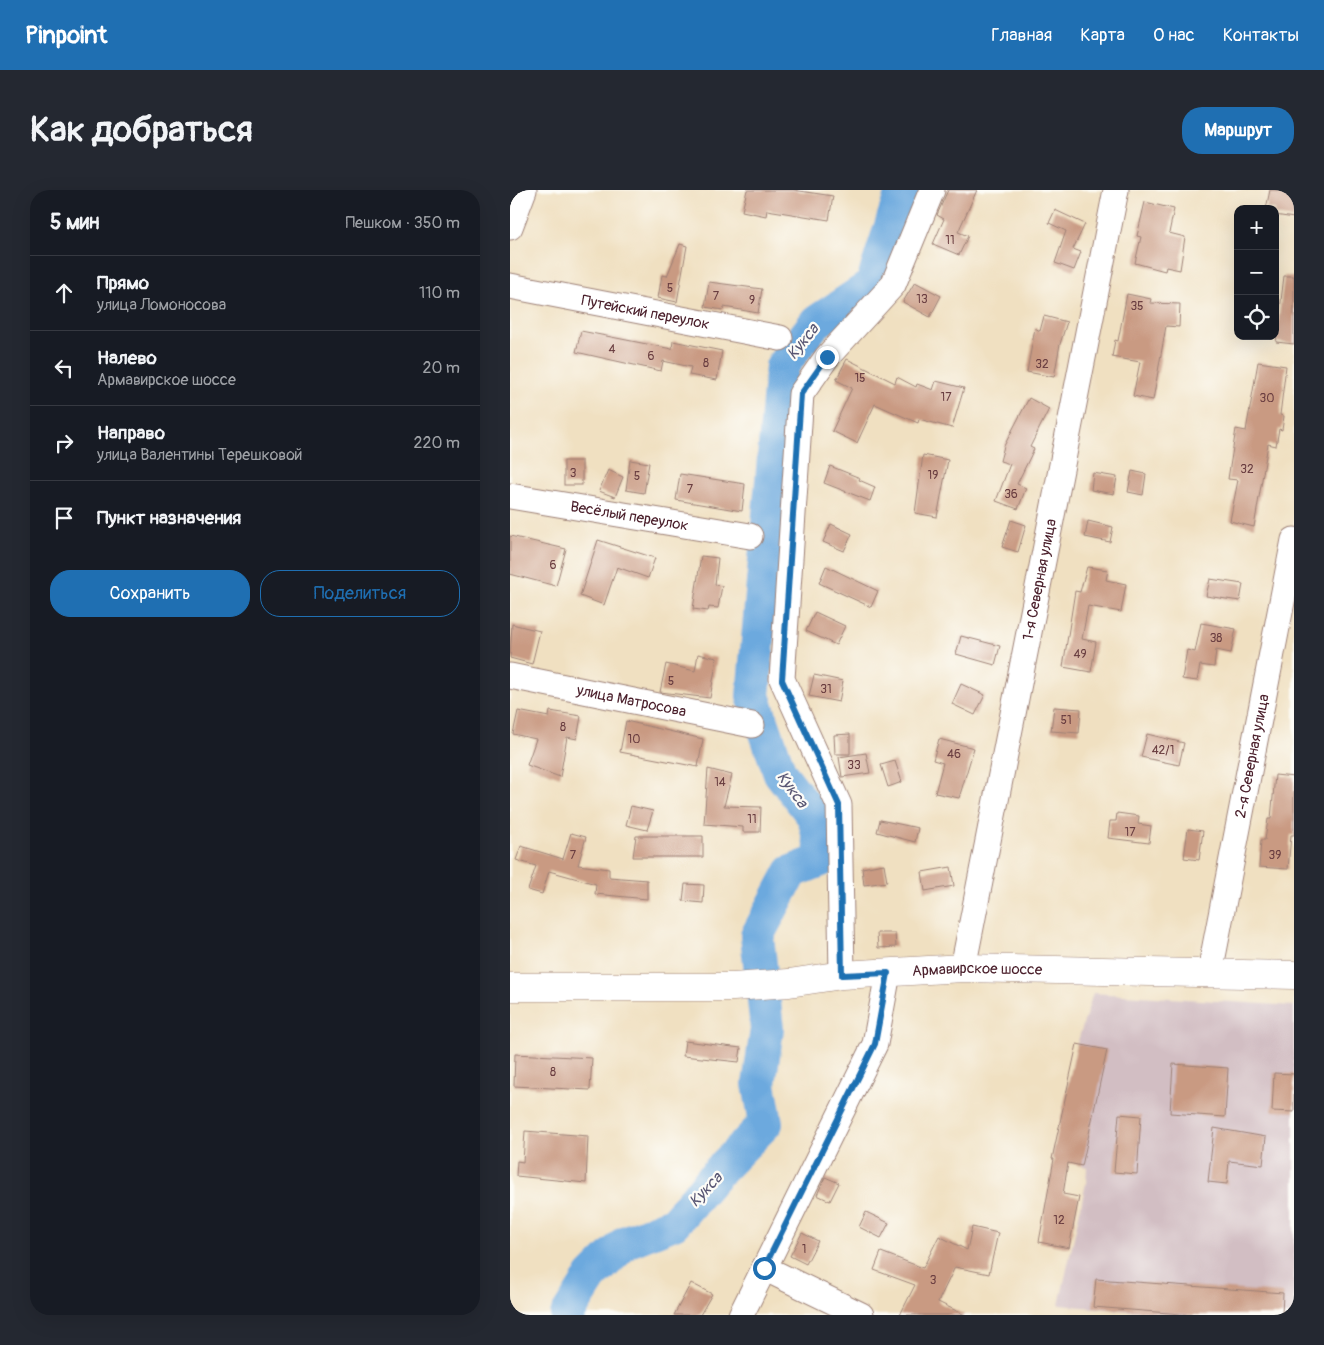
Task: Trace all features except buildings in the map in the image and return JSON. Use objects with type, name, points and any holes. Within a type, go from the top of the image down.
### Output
[{"type":"main road","name":"Армавирское шоссе","points":[[510,987],[733,987],[789,983],[842,975],[963,968],[1294,974]]},
{"type":"street","points":[[510,227],[524,190]]},
{"type":"street","points":[[842,975],[839,805],[782,680],[801,394],[827,357],[893,286],[932,190]]},
{"type":"street","name":"1-я Северная улица","points":[[963,968],[1116,190]]},
{"type":"street","name":"Путейский переулок","points":[[510,286],[780,338]]},
{"type":"street","name":"Весёлый переулок","points":[[510,496],[750,536]]},
{"type":"street","name":"2-я Северная улица","points":[[1210,972],[1294,540]]},
{"type":"street","name":"улица Матросова","points":[[510,676],[752,724]]},
{"type":"street","points":[[741,1315],[875,1044],[888,973]]},
{"type":"street","points":[[764,1268],[861,1315]]},
{"type":"shaded area","points":[[1093,993],[1294,1006],[1294,1315],[1176,1315],[1059,1305],[1086,1183],[1087,1167],[1052,1159],[1077,1044]]},
{"type":"waterway","name":"Кукса","points":[[567,1315],[591,1277],[626,1242],[674,1223],[715,1175],[766,1123],[759,1084],[767,1029],[757,936],[791,872],[824,859],[814,817],[780,773],[753,696],[782,366],[815,323],[872,285],[904,190]]},
{"type":"route","points":[[764,1268],[875,1044],[888,973],[842,975],[839,805],[782,680],[801,394],[827,357]]}]
